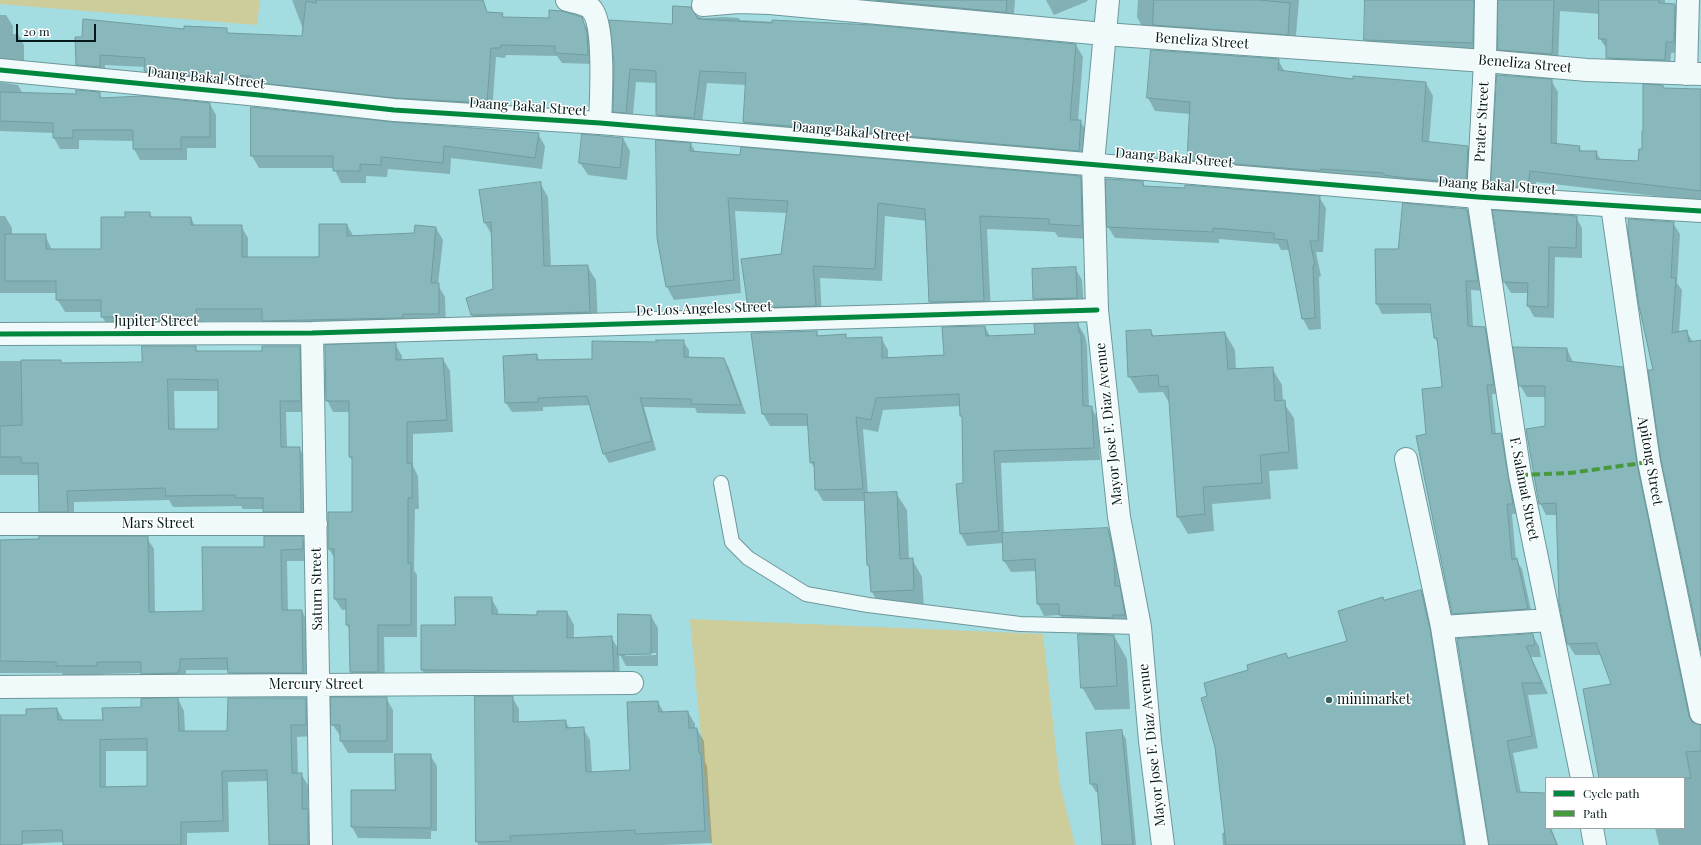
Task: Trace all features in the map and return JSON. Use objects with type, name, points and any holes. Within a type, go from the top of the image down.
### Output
[{"type":"street","points":[[566,0],[591,8],[598,18],[601,78],[600,123]]},
{"type":"street","name":"Mayor Jose F. Diaz Avenue","points":[[1108,0],[1093,164],[1097,310],[1119,517],[1140,627],[1150,734],[1163,845]]},
{"type":"street","name":"Prater Street","points":[[1478,197],[1485,61],[1486,0]]},
{"type":"street","points":[[1688,0],[1694,74]]},
{"type":"street","name":"Beneliza Street","points":[[703,5],[738,2],[770,3],[1104,34],[1485,61],[1587,70],[1694,74]]},
{"type":"street","name":"Daang Bakal Street","points":[[0,70],[259,95],[394,110],[600,123],[1478,197],[1701,211]]},
{"type":"street","name":"F. Salamat Street","points":[[1478,197],[1520,475],[1582,777]]},
{"type":"street","name":"Apitong Street","points":[[1612,206],[1649,462],[1701,713]]},
{"type":"street","name":"De Los Angeles Street","points":[[312,333],[1097,310]]},
{"type":"street","name":"Jupiter Street","points":[[0,334],[312,333]]},
{"type":"street","name":"Saturn Street","points":[[312,333],[322,845]]},
{"type":"street","points":[[1406,459],[1442,627],[1477,845]]},
{"type":"street","name":"Mars Street","points":[[0,524],[316,524]]},
{"type":"street","points":[[1442,627],[1549,620]]},
{"type":"street","name":"Mercury Street","points":[[0,687],[632,683]]},
{"type":"street","points":[[1592,829],[1595,845]]},
{"type":"lane","points":[[721,483],[732,542],[748,558],[806,594],[868,605],[1020,624],[1140,627]]},
{"type":"shaded area","points":[[0,0],[260,0],[257,25],[0,4]]},
{"type":"shaded area","points":[[690,619],[1043,634],[1060,785],[1075,845],[711,845]]},
{"type":"building","points":[[316,0],[483,0],[487,12],[503,13],[502,17],[549,18],[549,10],[562,11],[582,17],[587,33],[588,55],[555,53],[555,46],[501,45],[500,48],[491,48],[487,103],[395,98],[251,82],[251,76],[210,74],[210,78],[144,71],[145,58],[100,55],[100,67],[76,65],[75,37],[82,37],[83,19],[184,29],[184,26],[227,28],[227,33],[302,36],[306,1],[316,3]]},
{"type":"building","points":[[876,0],[1007,0],[1006,12]]},
{"type":"building","points":[[1154,0],[1259,0],[1290,3],[1288,35],[1153,25]]},
{"type":"building","points":[[1365,0],[1474,0],[1473,43],[1364,40]]},
{"type":"building","points":[[1498,0],[1554,0],[1552,54],[1498,50]]},
{"type":"building","points":[[1599,0],[1659,0],[1659,3],[1675,4],[1674,42],[1666,42],[1665,60],[1606,58],[1606,39],[1599,39]]},
{"type":"building","points":[[673,6],[691,7],[698,19],[772,23],[772,20],[873,25],[1076,44],[1070,120],[1081,120],[1079,151],[743,122],[746,73],[700,71],[694,118],[656,115],[656,71],[630,69],[626,113],[613,112],[614,63],[609,20],[672,24]]},
{"type":"building","points":[[1151,50],[1279,59],[1278,70],[1353,79],[1353,76],[1426,82],[1422,141],[1468,146],[1466,183],[1406,178],[1384,175],[1384,173],[1321,169],[1321,171],[1187,160],[1190,102],[1147,98]]},
{"type":"building","points":[[1497,75],[1552,79],[1551,143],[1580,146],[1579,151],[1597,151],[1596,159],[1638,161],[1639,149],[1642,149],[1643,84],[1663,85],[1663,88],[1701,89],[1701,191],[1530,171],[1528,188],[1491,185]]},
{"type":"building","points":[[76,90],[100,92],[100,98],[143,96],[210,103],[210,137],[181,137],[181,149],[133,149],[133,130],[73,130],[73,138],[53,138],[53,123],[0,121],[0,92],[76,94]]},
{"type":"building","points":[[251,107],[393,122],[539,133],[535,158],[444,146],[443,163],[381,157],[381,165],[360,164],[360,171],[333,171],[333,156],[251,156]]},
{"type":"building","points":[[582,134],[623,138],[620,168],[579,163]]},
{"type":"building","points":[[656,140],[691,143],[690,151],[740,155],[741,147],[1081,176],[1082,226],[1049,224],[1049,219],[980,216],[984,301],[929,302],[925,209],[878,203],[875,269],[813,266],[816,306],[748,308],[741,259],[781,254],[788,201],[728,198],[734,280],[666,287],[657,238]]},
{"type":"building","points":[[1106,179],[1143,181],[1143,186],[1185,188],[1185,185],[1320,196],[1318,241],[1310,241],[1315,265],[1313,266],[1315,318],[1302,319],[1287,240],[1274,239],[1274,233],[1213,228],[1213,232],[1107,227]]},
{"type":"building","points":[[541,182],[544,266],[588,265],[590,312],[471,315],[466,298],[493,289],[491,222],[484,223],[479,190]]},
{"type":"building","points":[[1403,203],[1467,209],[1478,281],[1466,281],[1468,326],[1485,327],[1494,385],[1487,385],[1492,434],[1501,433],[1513,504],[1507,504],[1512,560],[1517,558],[1528,609],[1452,614],[1416,436],[1426,434],[1422,389],[1442,387],[1437,338],[1434,338],[1430,304],[1376,304],[1375,249],[1398,249]]},
{"type":"building","points":[[1493,210],[1577,216],[1576,248],[1549,247],[1548,307],[1527,306],[1528,283],[1503,282]]},
{"type":"building","points":[[125,212],[150,212],[150,217],[191,217],[191,225],[242,225],[242,257],[319,257],[319,224],[347,224],[347,236],[414,233],[415,225],[436,227],[431,283],[439,283],[439,314],[403,314],[403,318],[262,321],[262,309],[196,309],[196,321],[142,321],[142,317],[101,317],[101,300],[56,300],[56,281],[5,281],[5,234],[46,234],[46,249],[101,249],[101,217],[125,217]]},
{"type":"building","points":[[1629,219],[1674,222],[1671,278],[1676,278],[1672,333],[1687,330],[1689,342],[1701,340],[1701,651],[1661,460],[1648,370],[1653,370],[1639,306],[1628,230]]},
{"type":"building","points":[[1076,267],[1077,298],[1033,299],[1032,269]]},
{"type":"building","points":[[1078,323],[1079,333],[1081,333],[1083,406],[1092,406],[1094,448],[994,451],[999,531],[960,534],[956,484],[963,483],[962,416],[960,416],[959,394],[876,398],[871,420],[856,417],[863,489],[815,490],[814,462],[810,463],[807,414],[762,414],[751,333],[817,331],[817,336],[846,334],[846,338],[882,337],[882,358],[944,355],[942,327],[985,326],[986,336],[1035,334],[1034,324]]},
{"type":"building","points":[[1151,330],[1152,336],[1225,332],[1228,369],[1273,367],[1275,401],[1285,400],[1289,452],[1260,455],[1262,483],[1203,487],[1205,514],[1177,517],[1168,386],[1159,387],[1158,375],[1128,377],[1126,331]]},
{"type":"building","points":[[656,340],[684,340],[684,357],[724,358],[741,405],[691,404],[691,399],[640,398],[652,441],[603,454],[587,396],[538,398],[538,402],[505,403],[503,356],[537,354],[537,360],[592,359],[592,341],[656,342]]},
{"type":"building","points":[[396,343],[396,360],[443,358],[447,420],[407,422],[407,463],[412,463],[412,498],[408,498],[408,563],[411,563],[411,625],[378,625],[378,672],[350,672],[349,625],[346,625],[346,599],[334,599],[334,549],[328,549],[328,512],[352,512],[352,457],[349,457],[349,401],[326,401],[325,345]]},
{"type":"building","points":[[142,346],[196,346],[196,351],[262,351],[262,346],[300,346],[301,401],[280,401],[281,447],[300,447],[301,512],[263,512],[263,498],[235,498],[235,495],[166,496],[165,488],[67,491],[68,512],[39,512],[38,463],[21,463],[21,457],[0,457],[0,426],[22,425],[21,360],[61,360],[61,363],[142,362]],"holes":[[[168,379],[218,380],[218,429],[169,429]]]},
{"type":"building","points":[[1513,347],[1567,348],[1567,361],[1623,367],[1637,464],[1689,716],[1692,722],[1701,725],[1701,751],[1686,752],[1691,778],[1599,777],[1583,689],[1611,684],[1596,643],[1567,644],[1559,602],[1556,503],[1539,504],[1526,429],[1545,426],[1545,386],[1519,386]]},
{"type":"building","points":[[897,492],[900,559],[913,558],[914,590],[871,592],[869,565],[867,565],[864,493]]},
{"type":"building","points":[[1108,528],[1114,557],[1115,586],[1120,586],[1125,615],[1113,615],[1113,618],[1059,615],[1059,604],[1037,604],[1035,559],[1003,561],[1002,533]]},
{"type":"building","points":[[39,536],[148,536],[149,612],[203,611],[202,547],[264,547],[264,536],[303,536],[303,549],[281,550],[282,610],[302,610],[303,673],[228,673],[227,658],[180,659],[180,670],[178,670],[178,673],[141,674],[141,662],[97,662],[97,666],[56,666],[56,662],[0,661],[0,540],[39,539]]},
{"type":"building","points":[[1421,590],[1430,629],[1464,845],[1226,845],[1215,747],[1201,698],[1207,696],[1204,683],[1248,670],[1247,665],[1286,653],[1288,658],[1347,641],[1338,611],[1383,597],[1384,600]]},
{"type":"building","points":[[455,597],[492,597],[492,614],[537,615],[537,611],[567,611],[567,638],[612,636],[614,671],[421,670],[421,625],[455,625]]},
{"type":"building","points":[[618,614],[651,615],[651,654],[618,655]]},
{"type":"building","points":[[1078,634],[1114,635],[1117,686],[1081,688]]},
{"type":"building","points":[[1533,634],[1535,645],[1526,646],[1542,683],[1522,683],[1532,736],[1507,741],[1517,792],[1545,793],[1545,829],[1550,829],[1557,845],[1489,845],[1457,639]]},
{"type":"building","points":[[475,696],[513,696],[513,722],[566,720],[566,728],[584,727],[586,771],[589,772],[630,770],[627,702],[658,701],[659,712],[688,711],[689,728],[697,728],[699,753],[701,753],[705,831],[635,834],[635,830],[551,834],[510,836],[511,841],[476,842]]},
{"type":"building","points":[[331,697],[387,697],[387,741],[340,741],[340,725],[331,725]]},
{"type":"building","points":[[178,698],[179,731],[227,731],[228,698],[306,698],[306,725],[291,725],[292,773],[302,773],[302,809],[308,809],[308,845],[269,845],[267,770],[222,771],[223,821],[181,822],[181,845],[63,845],[62,830],[22,831],[22,845],[0,845],[0,715],[26,715],[26,709],[57,708],[58,720],[103,720],[102,708],[141,707],[141,699]],"holes":[[[147,739],[147,786],[100,787],[100,740]]]},
{"type":"building","points":[[1122,730],[1133,845],[1102,845],[1097,784],[1090,784],[1086,733]]},
{"type":"building","points":[[395,754],[431,754],[431,828],[351,827],[351,790],[395,790]]},
{"type":"marked path","points":[[1520,475],[1570,473],[1649,462]]},
{"type":"cycle path","points":[[0,70],[259,95],[394,110],[600,123],[1478,197],[1701,211]]},
{"type":"cycle path","points":[[0,334],[312,333],[1097,310]]},
{"type":"place","name":"minimarket","points":[[1329,700]]}]
